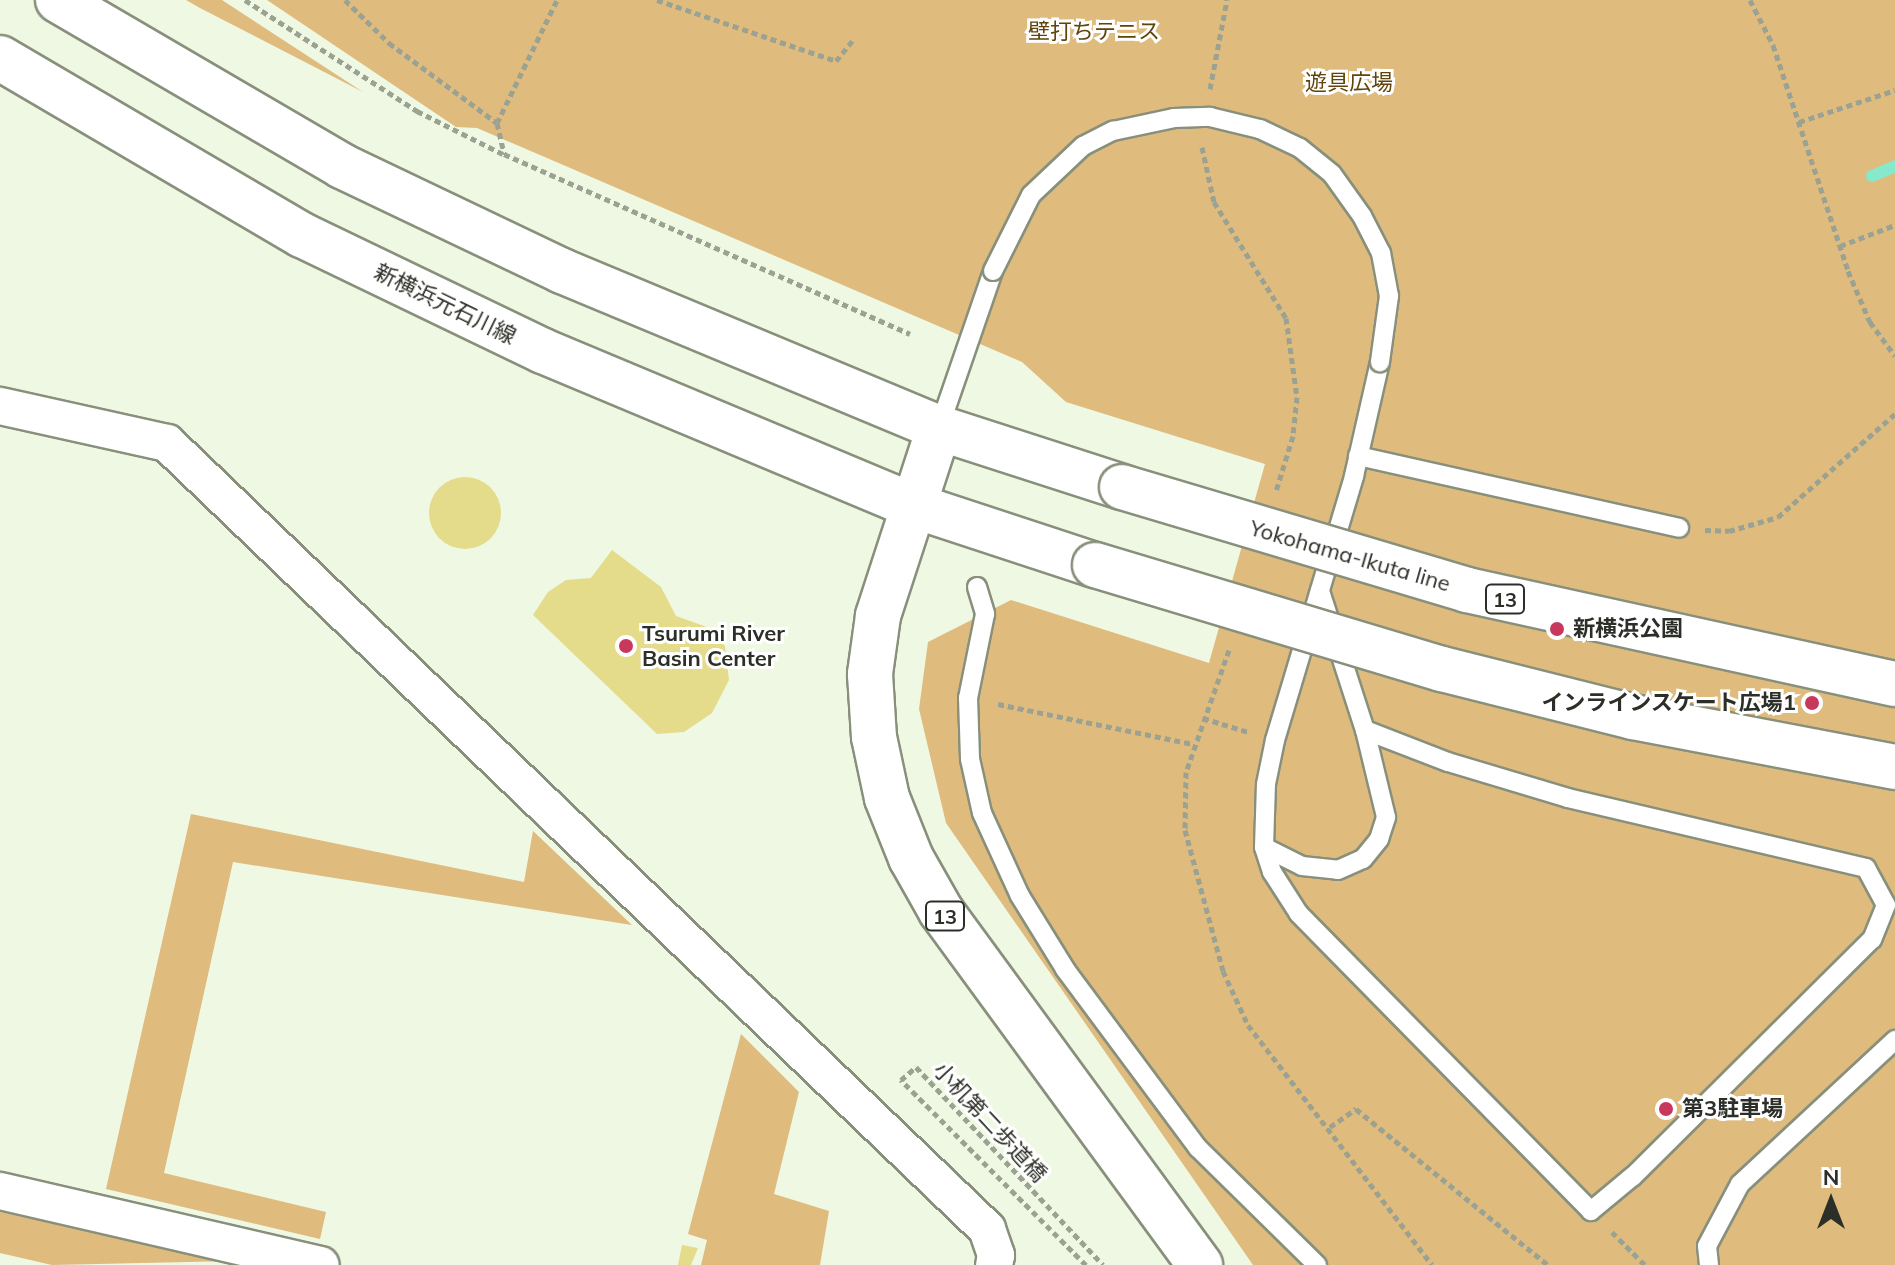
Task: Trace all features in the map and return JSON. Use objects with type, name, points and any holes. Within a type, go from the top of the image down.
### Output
[{"type":"main road","points":[[58,0],[342,166],[562,271],[939,428]]},
{"type":"main road","name":"新横浜元石川線","points":[[0,58],[302,235],[543,351],[912,505]]},
{"type":"main road","name":"Yokohama-Ikuta line","points":[[939,428],[1122,487],[1467,590],[1895,684]]},
{"type":"main road","name":"13","points":[[939,428],[878,616],[870,674],[874,737],[887,798],[911,858],[941,911],[1200,1265]]},
{"type":"main road","points":[[912,505],[1095,565],[1457,673],[1633,717],[1895,767]]},
{"type":"street","points":[[0,406],[167,443],[987,1229],[996,1255],[994,1265]]},
{"type":"street","points":[[0,1191],[252,1258],[321,1265]]},
{"type":"lane","points":[[939,428],[993,271],[1031,195],[1083,146],[1127,127],[1174,118],[1210,117],[1248,126],[1300,148],[1332,174],[1362,216],[1381,253],[1389,296],[1380,362],[1358,456],[1275,740],[1266,784],[1264,847],[1272,872],[1299,914],[1591,1211],[1633,1176],[1872,939],[1886,905],[1866,868],[1568,798],[1448,762],[1365,730]]},
{"type":"lane","points":[[1358,456],[1679,528]]},
{"type":"lane","points":[[977,587],[985,614],[968,698],[970,759],[982,813],[1035,921],[1198,1148],[1317,1265]]},
{"type":"lane","points":[[1264,847],[1302,866],[1338,870],[1363,859],[1379,839],[1386,817],[1365,730],[1320,591]]},
{"type":"lane","points":[[1709,1265],[1707,1246],[1740,1184],[1895,1040]]},
{"type":"path","points":[[245,0],[417,111],[504,154],[910,334]]},
{"type":"path","points":[[345,0],[389,43],[497,123]]},
{"type":"path","points":[[504,154],[497,123],[557,0]]},
{"type":"path","points":[[657,0],[836,61],[852,41]]},
{"type":"path","points":[[1750,0],[1773,45],[1840,246],[1870,322],[1895,356]]},
{"type":"path","points":[[1799,122],[1895,90]]},
{"type":"path","points":[[1840,246],[1895,225]]},
{"type":"path","points":[[1679,528],[1729,531],[1778,517],[1895,414]]},
{"type":"path","points":[[968,698],[1193,744]]},
{"type":"path","points":[[1203,718],[1275,740]]},
{"type":"path","name":"小机第二歩道橋","points":[[1086,1265],[901,1080],[916,1067],[1103,1265]]},
{"type":"path","points":[[1330,1127],[1356,1109],[1548,1265]]},
{"type":"path","points":[[1591,1211],[1645,1265]]},
{"type":"green space","points":[[186,0],[222,0],[363,92],[200,8]]},
{"type":"green space","name":"新横浜公園","points":[[267,0],[1895,0],[1895,1265],[1253,1265],[946,823],[919,709],[928,642],[1011,600],[1209,663],[1265,464],[1066,402],[1022,362],[477,128],[456,127]]},
{"type":"green space","points":[[191,814],[524,882],[533,831],[632,925],[233,862],[164,1173],[326,1212],[320,1239],[106,1189]]},
{"type":"green space","points":[[741,1034],[799,1092],[774,1194],[829,1211],[820,1265],[701,1265],[707,1240],[688,1234]]},
{"type":"green space","points":[[0,1212],[233,1261],[52,1265],[0,1253]]},
{"type":"building","points":[[458,477],[472,477],[491,487],[501,506],[501,520],[491,539],[472,549],[458,549],[439,539],[429,520],[429,506],[439,487]]},
{"type":"building","points":[[612,550],[661,587],[676,616],[707,627],[725,646],[729,680],[712,713],[684,732],[657,734],[533,615],[548,592],[566,580],[591,578]]},
{"type":"building","points":[[682,1245],[698,1248],[691,1265],[678,1265]]},
{"type":"waterway","points":[[1872,176],[1895,166]]},
{"type":"place","name":"新横浜公園","points":[[1557,629]]},
{"type":"place","name":"Tsurumi River Basin Center","points":[[626,646]]},
{"type":"place","name":"インラインスケート広場1","points":[[1812,703]]},
{"type":"place","name":"第3駐車場","points":[[1666,1109]]},
{"type":"park label","name":"壁打ちテニス","points":[[1094,32]]},
{"type":"park label","name":"遊具広場","points":[[1349,83]]}]
